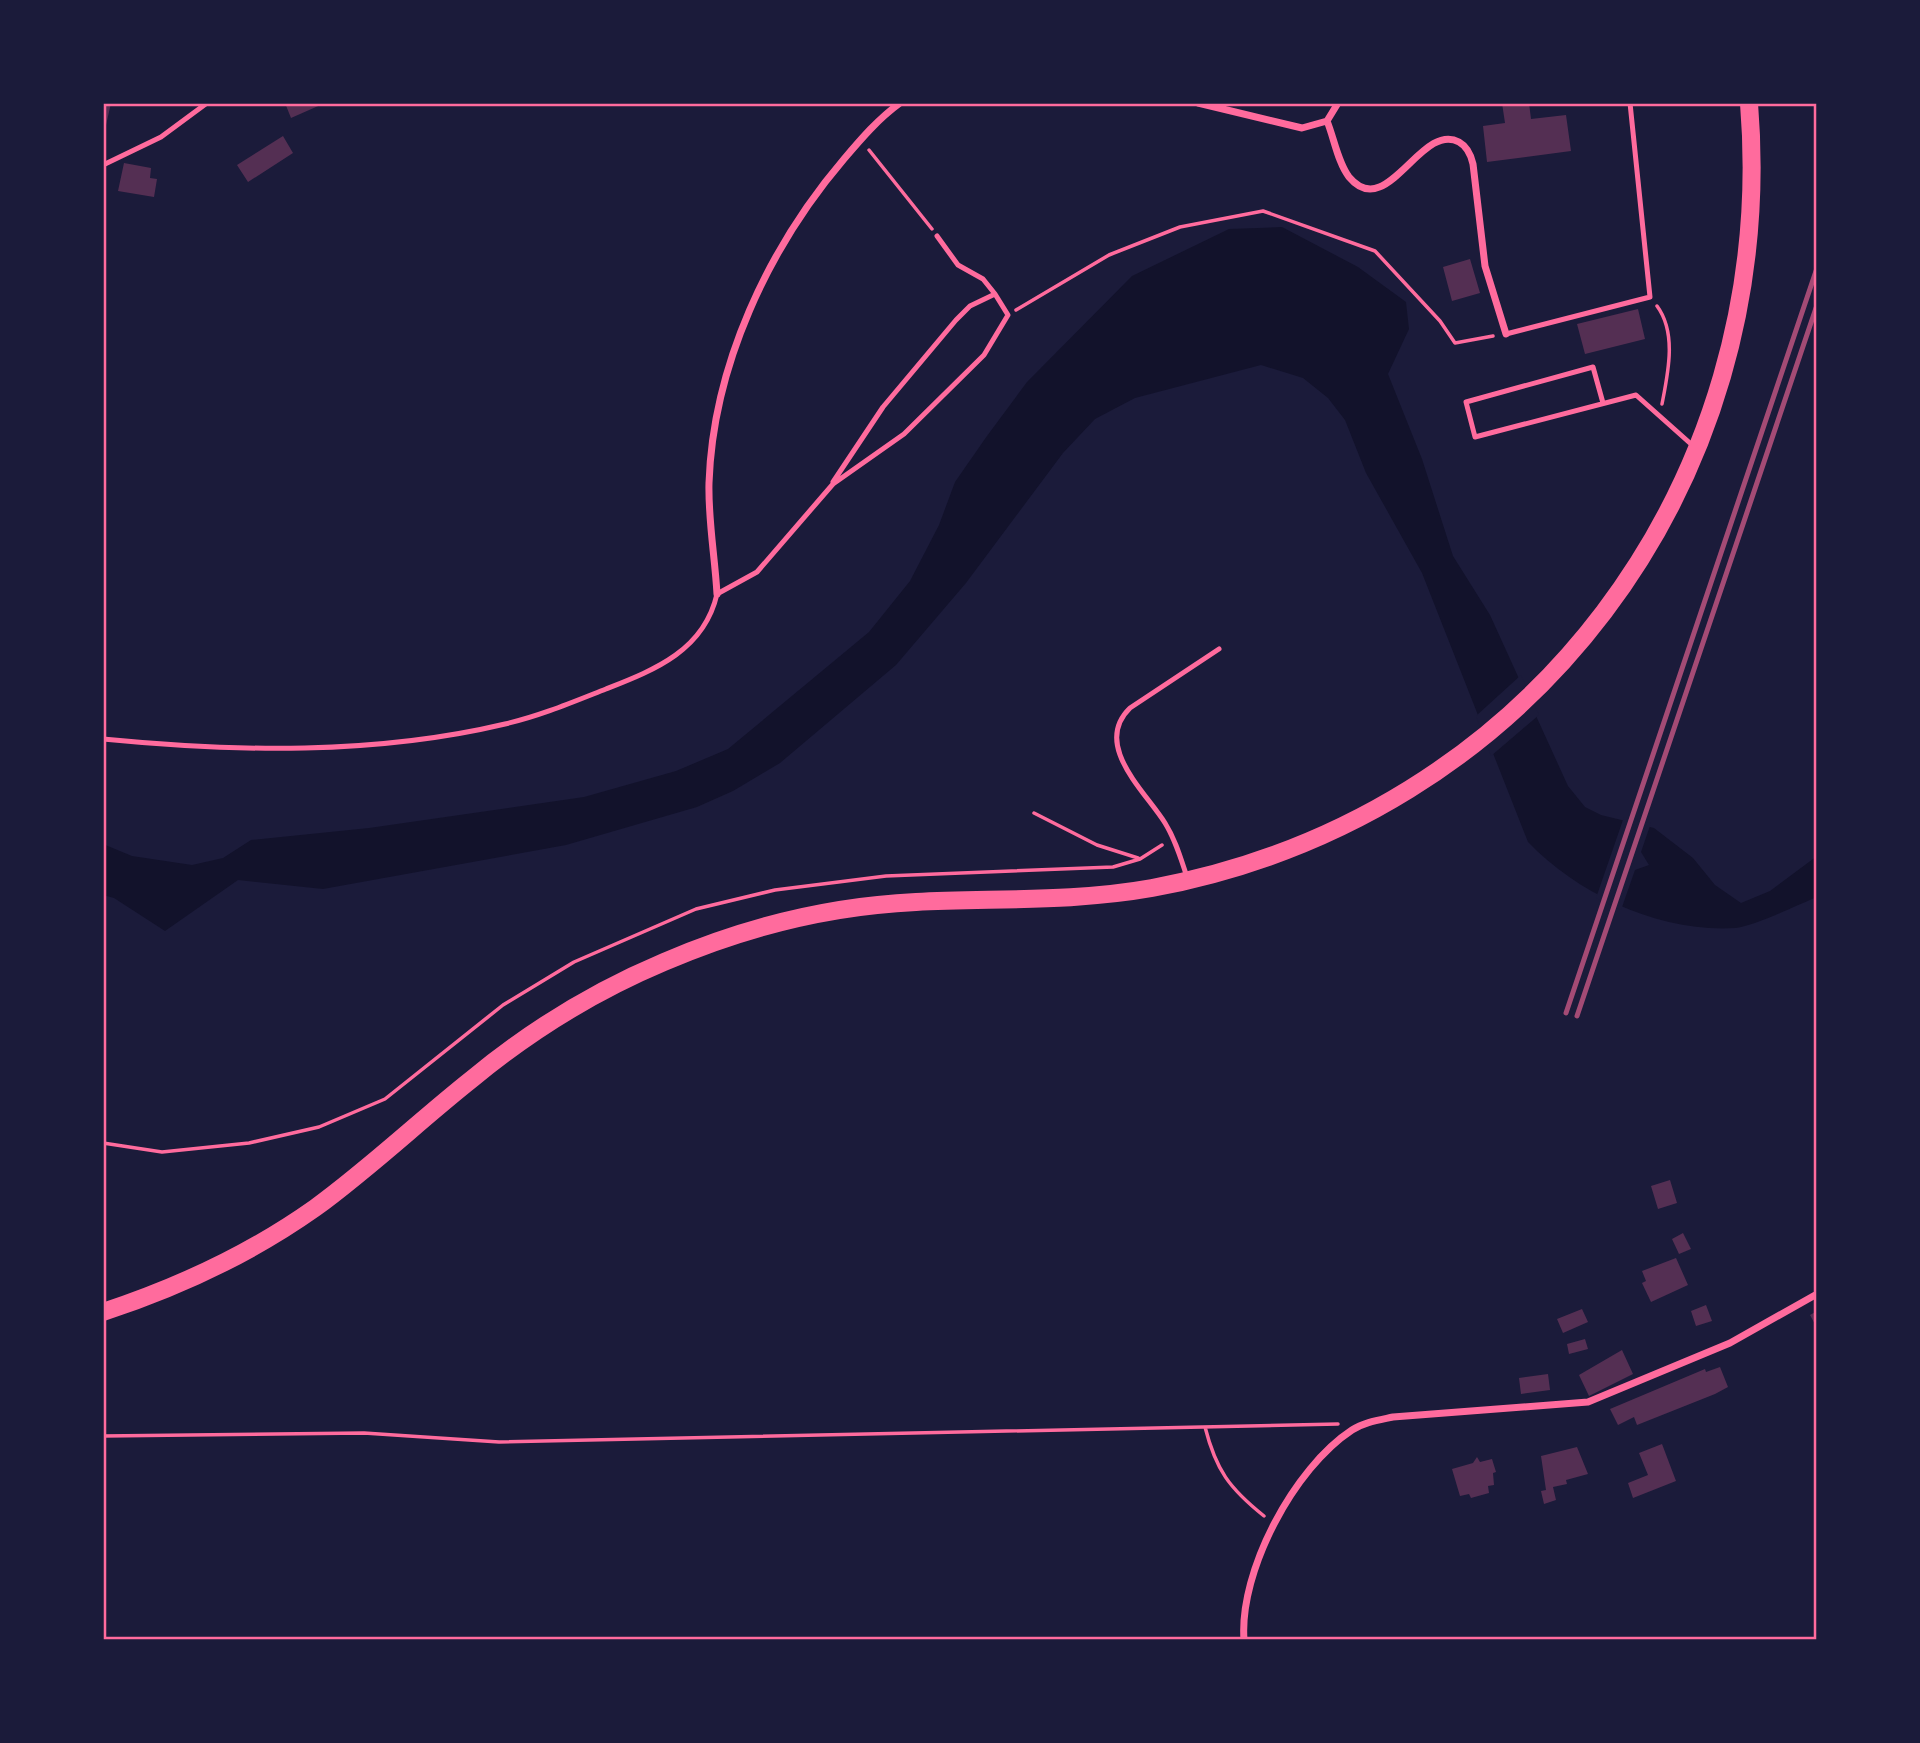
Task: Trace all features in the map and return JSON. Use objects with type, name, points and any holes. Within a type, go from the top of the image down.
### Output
[{"type":"main road","points":[[103,1312],[206,1272],[280,1231],[348,1182],[509,1050],[587,1000],[666,961],[746,932],[859,908],[912,902],[1102,894],[1188,880],[1280,853],[1323,834],[1418,783],[1482,737],[1546,680],[1603,614],[1648,549],[1698,451],[1730,356],[1747,271],[1752,186],[1749,103]]},
{"type":"street","points":[[717,594],[709,482],[716,430],[730,367],[747,318],[775,259],[814,197],[861,139],[900,103]]},
{"type":"street","points":[[1198,103],[1302,128],[1327,121],[1338,103]]},
{"type":"street","points":[[1327,121],[1349,177],[1369,187],[1390,182],[1435,141],[1455,140],[1468,149],[1473,164],[1485,266],[1506,334]]},
{"type":"street","points":[[1244,1640],[1244,1613],[1275,1525],[1290,1495],[1322,1455],[1352,1429],[1368,1422],[1452,1411],[1559,1407],[1588,1402],[1730,1343],[1817,1294]]},
{"type":"lane","points":[[103,165],[161,137],[207,103]]},
{"type":"lane","points":[[1506,334],[1650,297],[1630,103]]},
{"type":"lane","points":[[833,484],[904,434],[984,355],[1008,315],[983,279],[958,265],[937,236]]},
{"type":"lane","points":[[103,739],[194,748],[379,743],[440,736],[506,724],[554,709],[663,665],[700,633],[714,608],[717,594],[757,572],[833,484],[883,407],[956,320],[970,306],[995,293]]},
{"type":"lane","points":[[1602,403],[1593,367],[1465,402],[1475,437],[1636,394],[1698,451]]},
{"type":"lane","points":[[1188,880],[1173,838],[1122,761],[1116,738],[1123,716],[1130,709],[1219,649]]},
{"type":"path","points":[[861,139],[937,236]]},
{"type":"path","points":[[1008,315],[1110,254],[1180,227],[1263,211],[1375,251],[1440,321],[1455,343],[1506,334]]},
{"type":"path","points":[[1650,297],[1661,312],[1670,364],[1660,416]]},
{"type":"path","points":[[1034,813],[1097,845],[1140,859]]},
{"type":"path","points":[[103,1436],[364,1433],[499,1442],[1368,1422]]},
{"type":"path","points":[[1205,1427],[1217,1467],[1231,1487],[1275,1525]]},
{"type":"shaded area","points":[[1282,227],[1358,267],[1406,302],[1409,329],[1388,374],[1422,459],[1453,556],[1490,615],[1568,786],[1585,807],[1601,815],[1654,828],[1693,858],[1715,885],[1741,903],[1770,891],[1817,856],[1817,897],[1736,928],[1679,924],[1623,907],[1596,894],[1571,878],[1528,842],[1422,573],[1366,473],[1345,420],[1328,398],[1303,378],[1261,365],[1135,398],[1095,419],[1063,453],[966,583],[896,665],[780,763],[733,791],[697,807],[566,845],[323,889],[238,880],[165,931],[114,898],[103,895],[103,844],[132,856],[192,865],[223,858],[251,840],[369,828],[584,797],[676,771],[728,749],[869,632],[910,581],[939,525],[955,482],[987,436],[1027,382],[1132,276],[1229,229]]},
{"type":"pier","points":[[1521,675],[1539,715],[1491,756],[1476,716]]},
{"type":"pier","points":[[1624,817],[1651,823],[1641,852],[1649,865],[1635,870],[1621,910],[1596,898]]},
{"type":"building","points":[[103,103],[111,103],[104,134],[103,134]]},
{"type":"building","points":[[285,103],[325,103],[291,118]]},
{"type":"building","points":[[1502,103],[1529,103],[1531,119],[1566,115],[1571,151],[1487,162],[1483,126],[1505,123]]},
{"type":"building","points":[[283,136],[293,153],[248,182],[237,165]]},
{"type":"building","points":[[124,163],[151,168],[150,178],[157,179],[154,197],[118,191]]},
{"type":"building","points":[[1470,259],[1480,293],[1452,301],[1443,267]]},
{"type":"building","points":[[1638,309],[1645,339],[1585,354],[1577,324]]},
{"type":"building","points":[[1670,1180],[1677,1203],[1658,1209],[1651,1186]]},
{"type":"building","points":[[1683,1233],[1691,1249],[1679,1254],[1672,1239]]},
{"type":"building","points":[[1676,1258],[1688,1285],[1651,1302],[1642,1283],[1646,1281],[1642,1271]]},
{"type":"building","points":[[1706,1305],[1712,1321],[1696,1326],[1691,1311]]},
{"type":"building","points":[[1582,1309],[1588,1322],[1563,1333],[1557,1319]]},
{"type":"building","points":[[1817,1311],[1817,1328],[1810,1315]]},
{"type":"building","points":[[1585,1339],[1588,1349],[1569,1354],[1567,1344]]},
{"type":"building","points":[[1622,1350],[1633,1374],[1589,1396],[1579,1375]]},
{"type":"building","points":[[1720,1367],[1728,1387],[1637,1425],[1634,1417],[1618,1425],[1610,1409],[1705,1369],[1706,1372]]},
{"type":"building","points":[[1548,1374],[1550,1390],[1521,1394],[1519,1378]]},
{"type":"building","points":[[1662,1444],[1676,1481],[1633,1498],[1628,1483],[1648,1475],[1639,1453]]},
{"type":"building","points":[[1577,1447],[1588,1474],[1553,1487],[1556,1500],[1544,1504],[1541,1491],[1546,1490],[1541,1456]]},
{"type":"building","points":[[1477,1457],[1480,1462],[1492,1459],[1496,1472],[1493,1473],[1494,1485],[1488,1486],[1489,1493],[1471,1498],[1469,1494],[1460,1496],[1452,1469],[1473,1463]]},
{"type":"railway","points":[[1566,1013],[1817,268]]},
{"type":"railway","points":[[1577,1016],[1817,305]]}]
